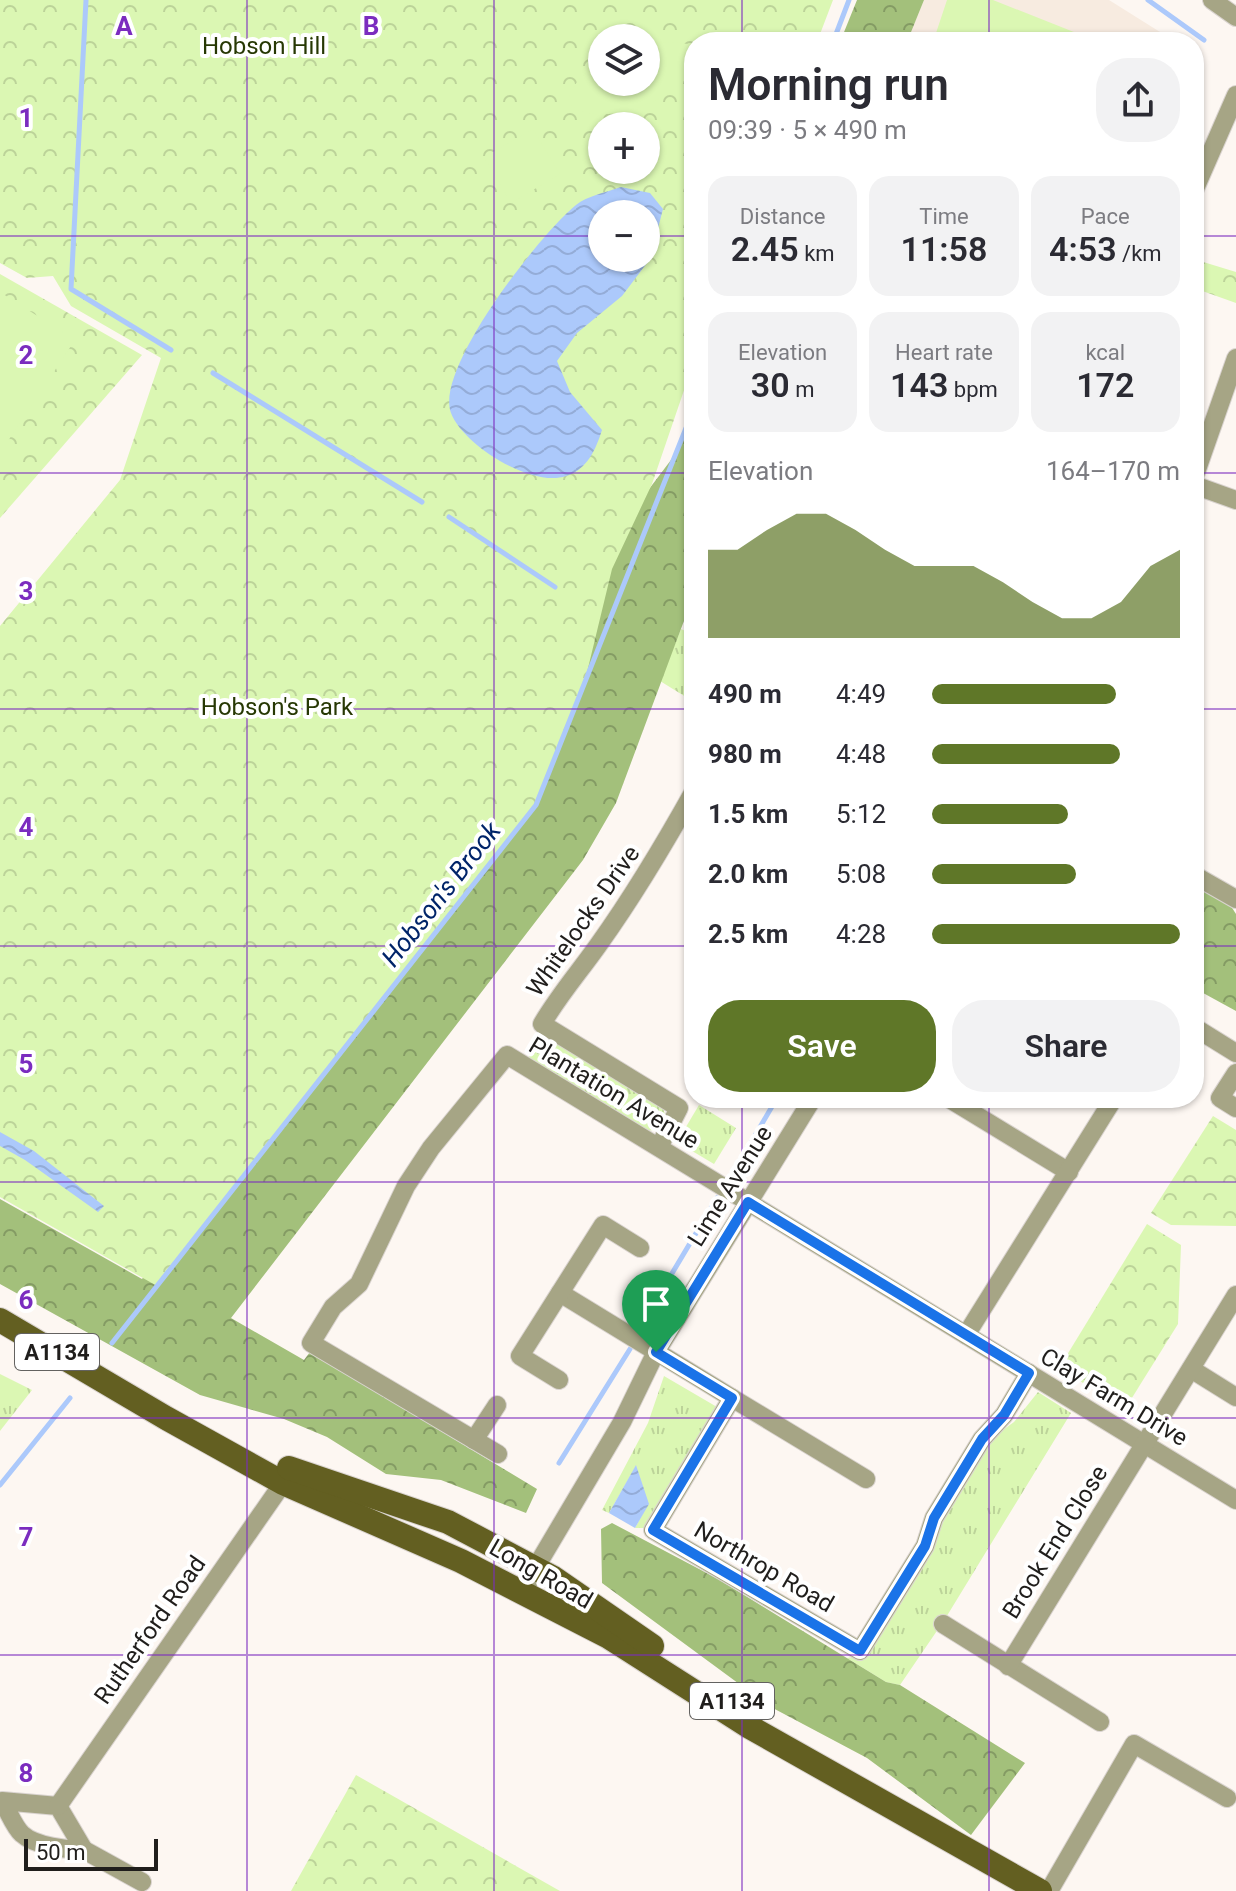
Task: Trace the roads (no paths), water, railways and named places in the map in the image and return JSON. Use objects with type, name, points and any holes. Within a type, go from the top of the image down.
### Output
[{"type":"main road","name":"Long Road","points":[[0,1320],[283,1483],[461,1561],[607,1636],[748,1726],[1040,1891]]},
{"type":"main road","name":"Long Road","points":[[114,1385],[294,1471],[448,1522],[536,1567],[593,1603],[745,1710],[809,1746],[932,1832]]},
{"type":"street","points":[[1212,0],[1236,17]]},
{"type":"street","points":[[1204,168],[1236,95]]},
{"type":"street","points":[[1204,449],[1236,358]]},
{"type":"street","points":[[1204,489],[1236,500]]},
{"type":"street","name":"Whitelocks Drive","points":[[659,1147],[679,1108],[542,1024],[655,861],[684,809]]},
{"type":"street","points":[[1204,881],[1236,899]]},
{"type":"street","points":[[1204,1033],[1236,1053]]},
{"type":"street","name":"Plantation Avenue","points":[[498,1454],[311,1343],[333,1307],[359,1284],[406,1186],[431,1148],[507,1055],[748,1202]]},
{"type":"street","points":[[1236,1073],[1220,1098],[1236,1108]]},
{"type":"street","name":"Lime Avenue","points":[[523,1593],[622,1422],[656,1352],[807,1108]]},
{"type":"street","points":[[964,1108],[1069,1172]]},
{"type":"street","points":[[966,1335],[1108,1108]]},
{"type":"street","name":"Clay Farm Drive","points":[[748,1202],[1236,1500]]},
{"type":"street","points":[[559,1380],[520,1356],[603,1225],[640,1248]]},
{"type":"street","points":[[560,1293],[866,1479]]},
{"type":"street","name":"Brook End Close","points":[[1008,1666],[1236,1295]]},
{"type":"street","points":[[1191,1369],[1236,1397]]},
{"type":"street","name":"Northrop Road","points":[[732,1398],[653,1530],[860,1651],[925,1546],[934,1518],[982,1439],[1004,1415],[1029,1373]]},
{"type":"street","points":[[474,1440],[497,1405]]},
{"type":"street","name":"Rutherford Road","points":[[58,1806],[283,1483]]},
{"type":"street","points":[[943,1624],[1100,1722]]},
{"type":"street","points":[[1049,1891],[1134,1744],[1227,1798]]},
{"type":"street","points":[[1,1800],[58,1806],[84,1850]]},
{"type":"street","points":[[1,1800],[21,1834],[50,1846],[84,1850],[142,1882]]},
{"type":"water","points":[[621,187],[650,193],[656,200],[588,200],[588,272],[640,272],[622,296],[577,333],[557,361],[570,392],[602,430],[594,451],[580,469],[566,476],[535,476],[500,461],[469,438],[451,413],[450,393],[458,366],[494,303],[560,220],[576,205],[591,197]]},
{"type":"water","points":[[0,1132],[34,1151],[104,1206],[98,1212],[0,1146]]},
{"type":"water","points":[[636,1465],[649,1504],[635,1528],[609,1513]]},
{"type":"waterway","points":[[86,0],[71,289],[171,350]]},
{"type":"waterway","name":"Hobson's Brook","points":[[837,32],[849,0]]},
{"type":"waterway","points":[[1148,0],[1193,32]]},
{"type":"waterway","points":[[213,373],[422,502]]},
{"type":"waterway","name":"Hobson's Brook","points":[[112,1343],[536,805],[684,433]]},
{"type":"waterway","points":[[449,517],[555,587]]},
{"type":"waterway","points":[[739,1163],[771,1108]]},
{"type":"waterway","points":[[646,1317],[717,1198]]},
{"type":"waterway","points":[[559,1463],[630,1349]]},
{"type":"waterway","name":"Hobson's Brook","points":[[0,1485],[70,1398]]},
{"type":"park label","name":"Hobson Hill","points":[[264,46]]},
{"type":"park label","name":"Hobson's Park","points":[[277,707]]}]
